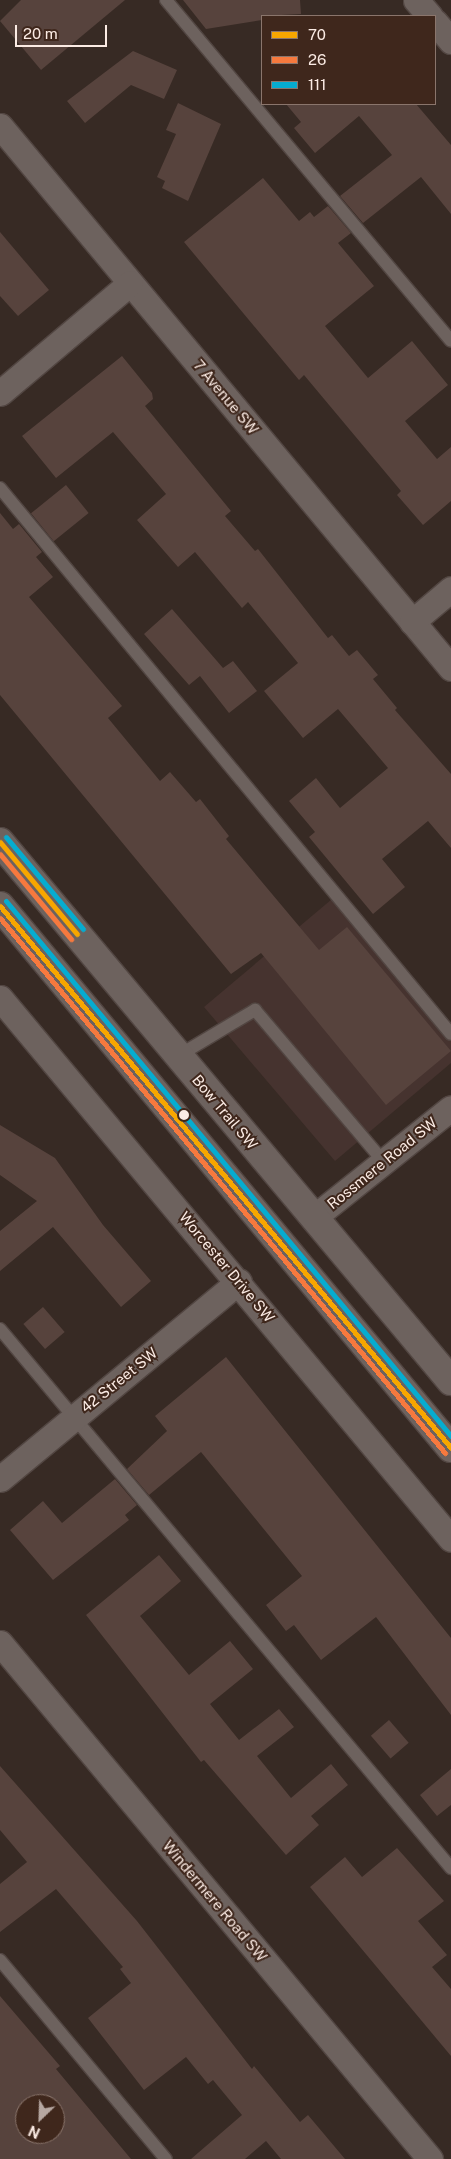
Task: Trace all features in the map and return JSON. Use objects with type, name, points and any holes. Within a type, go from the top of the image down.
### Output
[{"type":"main road","name":"Bow Trail SW","points":[[0,842],[451,1381]]},
{"type":"main road","points":[[0,906],[451,1448]]},
{"type":"street","points":[[416,0],[429,15]]},
{"type":"street","points":[[436,23],[451,41]]},
{"type":"street","name":"7 Avenue SW","points":[[0,126],[451,668]]},
{"type":"street","points":[[0,393],[130,283]]},
{"type":"street","points":[[412,622],[451,589]]},
{"type":"street","name":"Worcester Drive SW","points":[[0,998],[239,1281],[451,1539]]},
{"type":"street","name":"Rossmere Road SW","points":[[313,1218],[451,1108]]},
{"type":"street","name":"42 Street SW","points":[[0,1479],[239,1281]]},
{"type":"street","name":"Windermere Road SW","points":[[0,1643],[430,2159]]},
{"type":"lane","points":[[166,0],[451,341]]},
{"type":"lane","points":[[0,488],[451,1034]]},
{"type":"lane","points":[[178,1056],[255,1010],[384,1162]]},
{"type":"lane","points":[[0,1328],[451,1868]]},
{"type":"lane","points":[[0,1960],[166,2159]]},
{"type":"shaded area","points":[[338,894],[451,1028],[451,1063],[335,1161],[204,1007]]},
{"type":"building","points":[[21,0],[125,0],[41,70],[0,21]]},
{"type":"building","points":[[183,0],[300,0],[301,14],[261,15],[261,20],[206,29]]},
{"type":"building","points":[[133,51],[177,70],[164,99],[131,85],[85,123],[67,101]]},
{"type":"building","points":[[178,103],[221,124],[188,201],[162,188],[165,181],[157,177],[176,134],[166,130]]},
{"type":"building","points":[[287,105],[417,105],[451,145],[451,214],[421,177],[363,223],[340,196],[392,155],[359,116],[315,153],[294,128],[301,122]]},
{"type":"building","points":[[263,178],[299,221],[310,212],[314,217],[328,206],[351,233],[338,243],[374,286],[325,326],[368,378],[412,341],[448,385],[405,421],[437,459],[451,447],[451,501],[423,525],[397,495],[401,491],[304,375],[299,380],[184,242]]},
{"type":"building","points":[[0,232],[49,290],[18,316],[0,296]]},
{"type":"building","points":[[122,356],[152,393],[153,399],[145,406],[231,511],[225,516],[255,551],[258,549],[328,638],[332,635],[349,656],[357,650],[378,675],[373,679],[397,708],[395,710],[451,774],[451,848],[428,821],[382,859],[405,887],[373,914],[309,837],[315,832],[289,801],[316,778],[340,808],[388,768],[338,709],[303,738],[264,691],[298,663],[248,602],[242,608],[195,552],[178,567],[137,520],[166,494],[113,432],[56,478],[22,436]]},
{"type":"building","points":[[66,485],[89,513],[54,541],[31,513]]},
{"type":"building","points":[[0,513],[13,529],[19,524],[42,552],[36,557],[53,577],[29,597],[122,706],[108,718],[160,781],[170,772],[196,802],[200,799],[229,836],[226,839],[319,950],[347,927],[451,1051],[386,1105],[261,953],[231,974],[0,695]]},
{"type":"building","points":[[172,609],[223,668],[233,661],[257,691],[229,713],[200,676],[189,685],[144,634]]},
{"type":"building","points":[[0,1125],[55,1158],[103,1225],[151,1281],[121,1307],[53,1227],[0,1271],[0,1231],[37,1201],[0,1175]]},
{"type":"building","points":[[43,1307],[65,1332],[45,1349],[23,1324]]},
{"type":"building","points":[[226,1357],[451,1638],[451,1715],[376,1617],[321,1660],[294,1625],[286,1631],[266,1605],[302,1576],[201,1452],[149,1495],[127,1469],[167,1431],[155,1416]]},
{"type":"building","points":[[115,1479],[137,1505],[125,1515],[129,1520],[53,1580],[10,1530],[43,1501],[62,1523]]},
{"type":"building","points":[[159,1555],[181,1581],[140,1616],[189,1675],[230,1641],[253,1669],[210,1704],[239,1740],[279,1709],[294,1727],[257,1756],[291,1798],[331,1764],[348,1785],[311,1816],[319,1825],[286,1855],[204,1760],[201,1762],[86,1615]]},
{"type":"building","points":[[389,1720],[409,1743],[391,1758],[371,1736]]},
{"type":"building","points":[[0,1766],[137,1921],[252,2069],[254,2066],[300,2122],[308,2115],[345,2159],[281,2159],[266,2141],[245,2159],[191,2159],[242,2115],[213,2080],[208,2084],[186,2057],[144,2090],[88,2018],[131,1983],[120,1969],[123,1967],[56,1889],[0,1932],[0,1884],[27,1862],[0,1830]]},
{"type":"building","points":[[451,1769],[451,1805],[437,1816],[420,1795]]},
{"type":"building","points":[[397,1848],[444,1901],[418,1921],[447,1955],[432,1967],[451,1989],[451,2056],[310,1887],[345,1857],[362,1877]]},
{"type":"building","points":[[0,1996],[60,2066],[56,2069],[131,2159],[0,2159]]},
{"type":"transit line","name":"111","points":[[6,837],[83,929]]},
{"type":"transit line","name":"70","points":[[0,842],[77,934]]},
{"type":"transit line","name":"26","points":[[0,854],[71,939]]},
{"type":"transit line","name":"111","points":[[6,901],[451,1436]]},
{"type":"transit line","name":"70","points":[[0,906],[451,1448]]},
{"type":"transit line","name":"26","points":[[0,918],[445,1453]]}]
